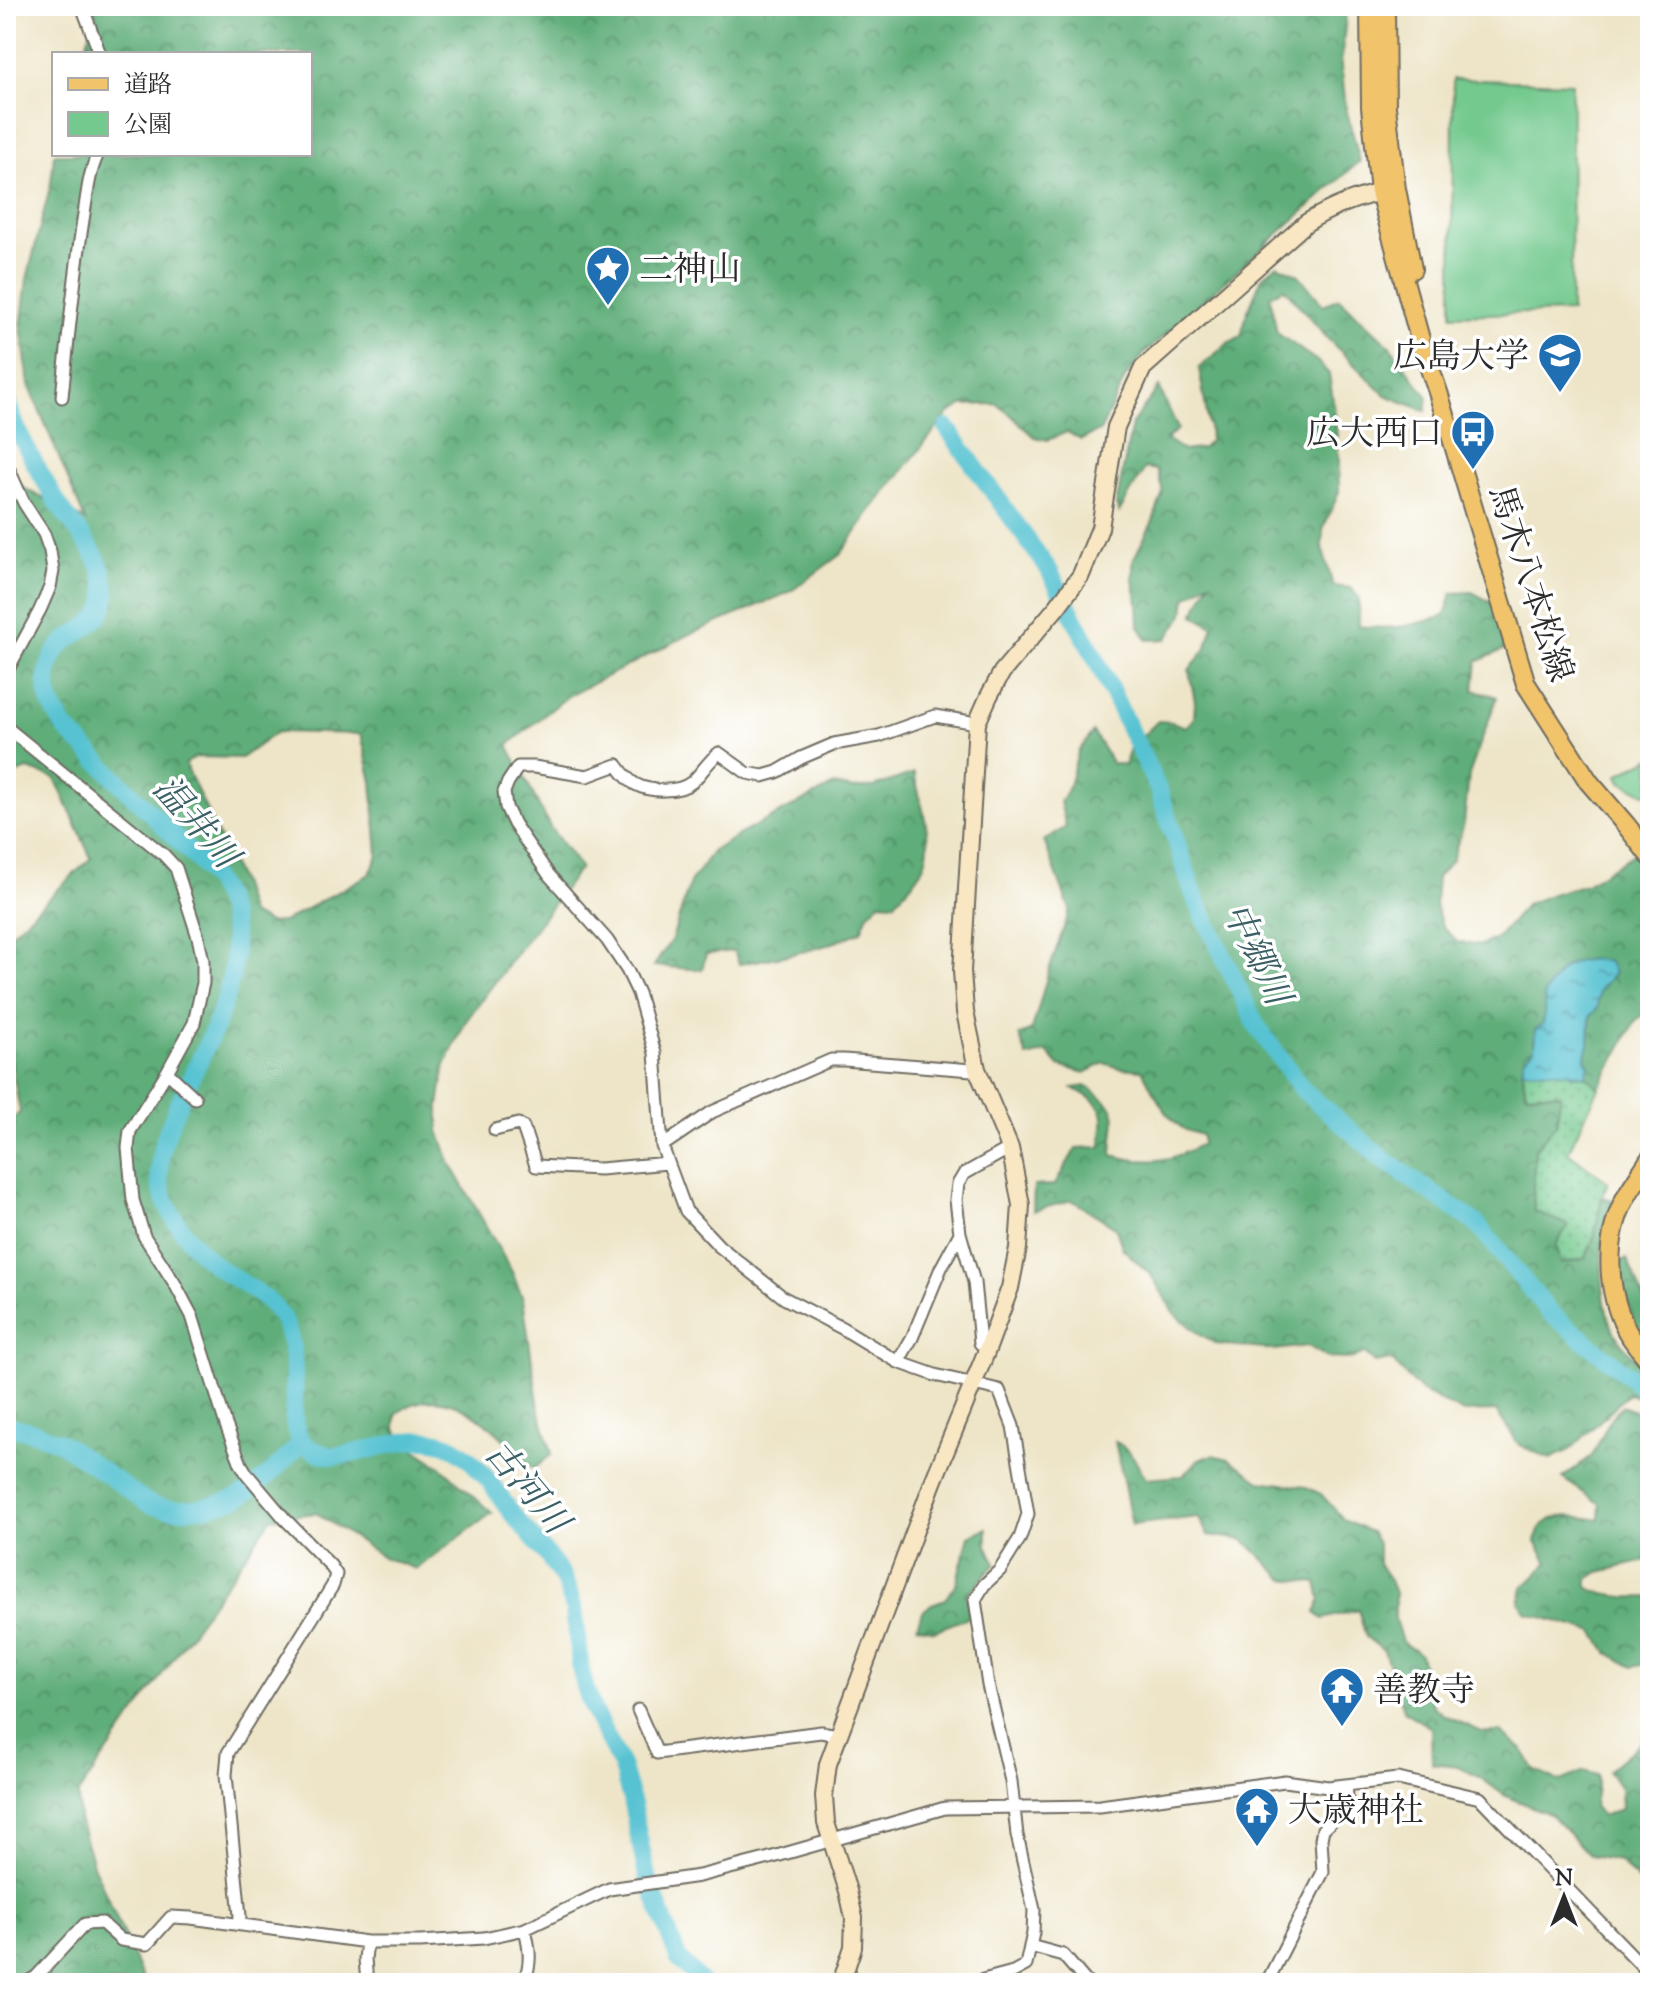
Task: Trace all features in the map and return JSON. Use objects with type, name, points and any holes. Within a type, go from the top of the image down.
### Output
[{"type":"main road","name":"馬木八本松線","points":[[1370,6],[1371,107],[1388,190],[1438,392],[1526,684],[1589,782],[1647,847]]},
{"type":"main road","name":"馬木八本松線","points":[[1385,6],[1388,190]]},
{"type":"main road","points":[[1650,1159],[1625,1199],[1613,1230],[1610,1267],[1617,1303],[1628,1332],[1650,1362]]},
{"type":"street","points":[[82,6],[99,52]]},
{"type":"street","points":[[62,397],[71,304],[92,166],[97,156]]},
{"type":"street","points":[[841,1983],[853,1947],[854,1918],[826,1823],[824,1796],[828,1764],[933,1482],[1010,1288],[1018,1248],[1021,1205],[1010,1148],[977,1069],[965,1012],[962,971],[977,723],[1002,672],[1081,575],[1100,528],[1116,427],[1143,368],[1306,223],[1323,212],[1388,190]]},
{"type":"street","points":[[6,463],[24,503],[44,534],[53,571],[40,610],[6,673]]},
{"type":"street","points":[[972,1983],[1013,1972],[1026,1965],[1033,1933],[1034,1910],[988,1685],[975,1600],[984,1585],[1000,1570],[1020,1538],[1028,1514],[1013,1426],[999,1390],[935,1375],[898,1362],[784,1298],[719,1246],[686,1211],[662,1146],[655,1053],[638,993],[607,940],[549,875],[514,824],[506,807],[504,792],[518,767],[587,776],[617,765],[642,788],[681,788],[691,783],[709,760],[719,753],[747,773],[763,776],[834,744],[879,736],[935,716],[977,723]]},
{"type":"street","points":[[6,727],[176,868],[198,937],[203,983],[194,1023],[168,1074],[130,1131],[128,1148],[133,1200],[144,1236],[192,1316],[230,1438],[247,1474],[336,1574],[333,1585],[228,1753],[226,1775],[239,1924]]},
{"type":"street","points":[[662,1146],[712,1112],[831,1060],[977,1069]]},
{"type":"street","points":[[168,1074],[195,1098]]},
{"type":"street","points":[[495,1130],[518,1124],[523,1127],[536,1166],[600,1169],[668,1163]]},
{"type":"street","points":[[987,1350],[980,1343],[974,1282],[960,1233],[956,1200],[958,1184],[964,1174],[1010,1148]]},
{"type":"street","points":[[898,1362],[960,1233]]},
{"type":"street","points":[[638,1710],[657,1753],[821,1732],[838,1735]]},
{"type":"street","points":[[26,1983],[36,1977],[85,1924],[102,1923],[121,1940],[147,1944],[171,1917],[367,1942],[484,1938],[525,1929],[609,1889],[699,1876],[945,1808],[1100,1806],[1285,1781],[1328,1787],[1398,1779],[1480,1798],[1650,1974]]},
{"type":"street","points":[[1270,1983],[1269,1978],[1323,1872],[1323,1829],[1348,1806],[1346,1786]]},
{"type":"street","points":[[523,1983],[529,1968],[530,1951],[525,1929]]},
{"type":"street","points":[[367,1942],[367,1983]]},
{"type":"street","points":[[1030,1946],[1063,1955],[1087,1983]]},
{"type":"green space","points":[[91,6],[1347,6],[1341,64],[1346,108],[1360,161],[1145,353],[1125,378],[1101,430],[1081,440],[1067,432],[1048,440],[1034,437],[996,404],[963,405],[949,413],[869,513],[841,554],[790,592],[688,635],[568,696],[508,745],[550,827],[580,868],[466,1021],[445,1065],[439,1131],[451,1164],[512,1272],[523,1299],[539,1409],[552,1454],[534,1469],[488,1426],[453,1404],[435,1400],[416,1403],[396,1414],[395,1427],[402,1441],[440,1466],[492,1513],[416,1569],[385,1558],[316,1513],[272,1518],[78,1794],[79,1820],[94,1867],[145,1983],[6,1983],[6,1126],[20,1112],[6,1035],[6,939],[91,858],[55,778],[28,769],[6,777],[6,479],[85,520],[29,385],[21,327],[27,279],[51,183],[54,156],[312,156],[312,52],[84,52],[96,15]],"holes":[[[277,732],[361,734],[372,782],[378,855],[370,874],[283,922],[269,923],[250,914],[240,882],[185,764],[196,757],[241,758]]]},
{"type":"green space","points":[[1453,79],[1572,83],[1571,312],[1452,315]]},
{"type":"green space","points":[[1277,265],[1299,275],[1323,305],[1339,298],[1389,345],[1428,397],[1426,411],[1385,395],[1329,340],[1284,288],[1270,296],[1277,333],[1317,361],[1329,374],[1335,414],[1339,492],[1323,529],[1322,547],[1333,586],[1351,588],[1359,598],[1359,626],[1403,626],[1445,616],[1452,593],[1472,592],[1494,604],[1505,649],[1477,662],[1474,690],[1497,697],[1469,775],[1464,823],[1452,860],[1437,877],[1435,904],[1442,926],[1457,942],[1481,945],[1497,938],[1527,904],[1586,884],[1636,852],[1650,871],[1650,1011],[1636,1020],[1599,1088],[1586,1076],[1589,1065],[1584,1059],[1590,1038],[1590,1016],[1597,1009],[1599,991],[1544,994],[1543,1024],[1535,1030],[1534,1049],[1522,1069],[1526,1093],[1561,1094],[1556,1124],[1535,1149],[1534,1211],[1568,1225],[1556,1245],[1561,1264],[1586,1258],[1595,1234],[1602,1197],[1613,1200],[1602,1247],[1603,1287],[1608,1314],[1620,1340],[1650,1372],[1650,1401],[1628,1394],[1570,1450],[1550,1459],[1519,1445],[1496,1411],[1462,1412],[1422,1392],[1391,1360],[1375,1363],[1364,1353],[1350,1359],[1328,1358],[1308,1346],[1273,1350],[1216,1344],[1175,1314],[1151,1275],[1123,1249],[1115,1227],[1072,1200],[1033,1211],[1034,1186],[1055,1185],[1076,1148],[1101,1147],[1101,1110],[1073,1088],[1086,1086],[1112,1109],[1115,1122],[1112,1155],[1158,1160],[1180,1155],[1202,1144],[1202,1135],[1184,1129],[1171,1118],[1142,1070],[1104,1063],[1085,1073],[1059,1066],[1047,1052],[1027,1057],[1019,1035],[1032,1030],[1070,910],[1044,841],[1066,827],[1060,802],[1069,786],[1078,752],[1093,732],[1113,764],[1125,764],[1130,748],[1158,721],[1186,727],[1194,718],[1195,702],[1189,670],[1205,650],[1213,626],[1194,615],[1210,582],[1186,598],[1184,614],[1167,639],[1147,640],[1139,626],[1133,560],[1153,521],[1163,492],[1157,470],[1145,468],[1119,512],[1116,505],[1132,424],[1159,387],[1178,429],[1166,439],[1184,451],[1203,448],[1210,441],[1199,368],[1241,336],[1262,277]]},
{"type":"green space","points":[[1650,758],[1650,796],[1621,782],[1618,775]]},
{"type":"green space","points":[[914,773],[927,830],[925,862],[916,879],[894,903],[880,902],[868,914],[861,931],[816,948],[739,964],[734,951],[706,954],[702,970],[654,966],[672,939],[690,883],[712,852],[834,785],[854,789],[873,787]]},
{"type":"green space","points":[[1522,1070],[1586,1076],[1599,1088],[1568,1152],[1608,1182],[1586,1258],[1561,1264],[1556,1245],[1534,1211],[1535,1149],[1556,1124],[1560,1094],[1526,1093]]},
{"type":"green space","points":[[1627,1259],[1650,1314],[1650,1349],[1637,1328],[1626,1296],[1619,1261]]},
{"type":"green space","points":[[1622,1406],[1645,1415],[1650,1425],[1650,1560],[1599,1572],[1588,1579],[1588,1587],[1609,1595],[1650,1597],[1650,1663],[1633,1667],[1608,1653],[1594,1632],[1527,1613],[1519,1602],[1523,1588],[1548,1563],[1536,1542],[1545,1523],[1567,1516],[1599,1520],[1600,1504],[1562,1478],[1592,1456],[1611,1417]]},
{"type":"green space","points":[[1115,1441],[1130,1453],[1146,1479],[1183,1476],[1198,1460],[1212,1455],[1229,1459],[1260,1481],[1306,1487],[1321,1494],[1345,1521],[1371,1532],[1378,1544],[1378,1563],[1395,1593],[1395,1619],[1402,1642],[1420,1654],[1433,1706],[1444,1715],[1482,1732],[1501,1732],[1522,1749],[1534,1769],[1559,1782],[1584,1771],[1597,1775],[1594,1806],[1602,1816],[1621,1809],[1620,1788],[1608,1771],[1640,1744],[1650,1722],[1650,1895],[1620,1861],[1590,1856],[1551,1815],[1504,1795],[1458,1766],[1432,1763],[1431,1728],[1405,1712],[1384,1651],[1366,1637],[1358,1610],[1323,1619],[1315,1613],[1321,1599],[1317,1583],[1284,1579],[1244,1540],[1208,1535],[1198,1517],[1132,1525]]},
{"type":"green space","points":[[987,1528],[987,1545],[996,1564],[967,1594],[969,1617],[934,1631],[917,1626],[922,1612],[945,1599],[956,1584],[969,1536]]},
{"type":"water","points":[[1596,959],[1609,962],[1614,973],[1599,991],[1597,1009],[1590,1016],[1586,1076],[1522,1070],[1524,1059],[1534,1049],[1535,1030],[1543,1024],[1544,994],[1564,968]]},
{"type":"waterway","name":"温井川","points":[[6,394],[25,445],[59,505],[95,555],[106,590],[100,614],[61,645],[52,659],[47,684],[50,701],[65,728],[199,861],[217,885],[230,914],[234,943],[232,972],[214,1030],[165,1138],[159,1174],[163,1196],[185,1234],[205,1256],[262,1296],[283,1319],[294,1367],[295,1424],[302,1442],[320,1453],[334,1456],[409,1441],[424,1440],[452,1447],[468,1458],[490,1482],[563,1578],[574,1610],[585,1687],[592,1708],[621,1765],[647,1876],[678,1958],[702,1983]]},
{"type":"waterway","name":"中郷川","points":[[947,428],[1049,570],[1097,661],[1159,791],[1194,895],[1256,1025],[1303,1090],[1384,1160],[1477,1224],[1551,1314],[1632,1378],[1650,1399]]},
{"type":"waterway","name":"古河川","points":[[6,1425],[63,1444],[149,1504],[174,1509],[216,1505],[242,1495],[265,1478],[302,1442]]},
{"type":"place","name":"二神山","points":[[608,307]]},
{"type":"place","name":"広島大学","points":[[1560,394]]},
{"type":"place","name":"広大西口","points":[[1473,471]]},
{"type":"place","name":"善教寺","points":[[1342,1728]]},
{"type":"place","name":"大歳神社","points":[[1257,1848]]}]
